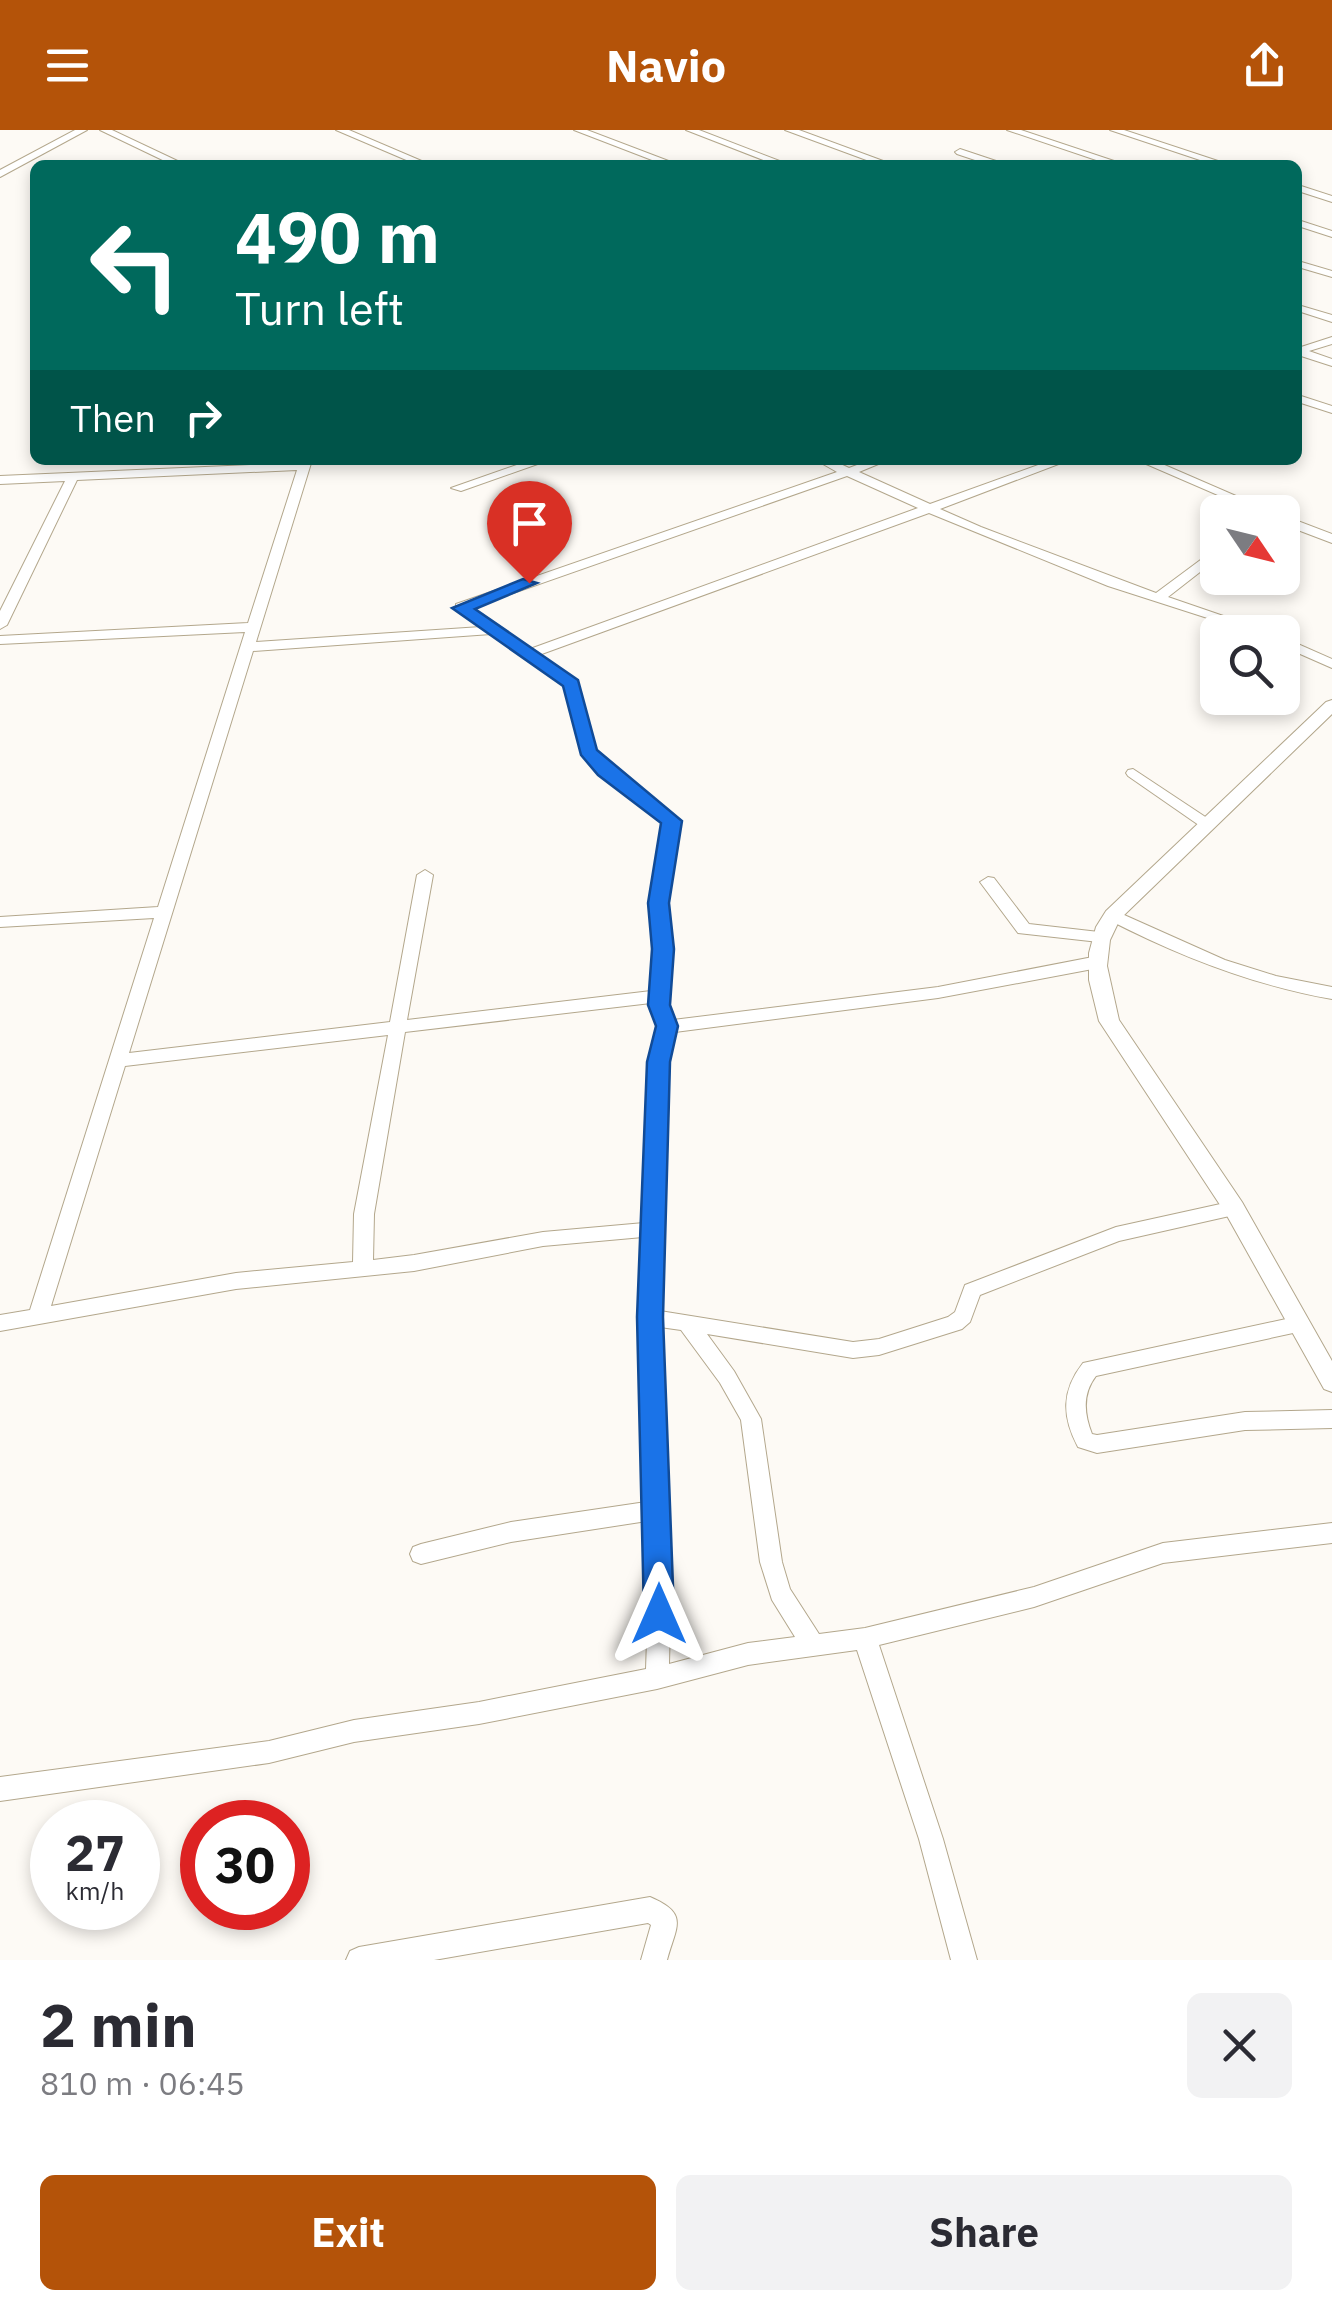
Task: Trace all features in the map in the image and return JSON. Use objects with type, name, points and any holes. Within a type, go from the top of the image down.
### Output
[{"type":"street","points":[[0,174],[82,130]]},
{"type":"street","points":[[104,130],[170,160]]},
{"type":"street","points":[[342,130],[414,160]]},
{"type":"street","points":[[579,130],[660,160]]},
{"type":"street","points":[[690,130],[771,160]]},
{"type":"street","points":[[790,130],[875,160]]},
{"type":"street","points":[[1012,130],[1105,160]]},
{"type":"street","points":[[1115,130],[1209,160]]},
{"type":"street","points":[[960,152],[984,160]]},
{"type":"street","points":[[1302,189],[1332,199]]},
{"type":"street","points":[[1302,223],[1332,234]]},
{"type":"street","points":[[1302,265],[1332,274]]},
{"type":"street","points":[[1302,309],[1332,319]]},
{"type":"street","points":[[1302,350],[1332,340]]},
{"type":"street","points":[[1302,352],[1332,362]]},
{"type":"street","points":[[1302,399],[1332,410]]},
{"type":"street","points":[[0,480],[269,465]]},
{"type":"street","points":[[38,1315],[304,465]]},
{"type":"street","points":[[458,488],[528,465]]},
{"type":"street","points":[[831,465],[930,508],[1210,615]]},
{"type":"street","points":[[657,1678],[657,1510],[650,1317],[659,1062],[667,1026],[660,996],[663,949],[658,903],[672,821],[605,771],[588,751],[571,684],[532,653],[461,608],[866,465]]},
{"type":"street","points":[[532,653],[1049,465]]},
{"type":"street","points":[[1154,465],[1226,495]]},
{"type":"street","points":[[0,624],[74,476]]},
{"type":"street","points":[[1300,526],[1332,539]]},
{"type":"street","points":[[1158,598],[1200,565]]},
{"type":"street","points":[[0,583],[21,582]]},
{"type":"street","points":[[0,640],[254,626]]},
{"type":"street","points":[[248,647],[497,630]]},
{"type":"street","points":[[1300,649],[1332,664]]},
{"type":"street","points":[[1332,705],[1114,914],[1099,937],[1098,962],[1098,989],[1109,1021],[1234,1208],[1332,1382]]},
{"type":"street","points":[[1133,773],[1208,825]]},
{"type":"street","points":[[364,1268],[364,1214],[425,875]]},
{"type":"street","points":[[988,882],[1024,929],[1099,937]]},
{"type":"street","points":[[0,922],[164,912]]},
{"type":"street","points":[[1114,914],[1196,958],[1291,986],[1332,992]]},
{"type":"street","points":[[667,1026],[853,1000],[984,988],[1098,962]]},
{"type":"street","points":[[118,1061],[660,996]]},
{"type":"street","points":[[650,1317],[823,1346],[879,1347],[954,1323],[963,1316],[972,1290],[1116,1234],[1234,1208]]},
{"type":"street","points":[[0,1323],[236,1281],[364,1268],[543,1239],[655,1229]]},
{"type":"street","points":[[686,1321],[728,1377],[751,1419],[771,1562],[780,1593],[811,1642]]},
{"type":"street","points":[[1300,1324],[1090,1369],[1077,1387],[1076,1426],[1085,1441],[1097,1444],[1245,1421],[1332,1419]]},
{"type":"street","points":[[421,1554],[511,1532],[657,1510]]},
{"type":"street","points":[[0,1790],[269,1752],[354,1731],[479,1713],[811,1642],[865,1638],[1034,1598],[1164,1554],[1332,1534]]},
{"type":"street","points":[[865,1638],[928,1839],[954,1904],[964,1960]]},
{"type":"street","points":[[359,1960],[650,1910],[665,1919],[654,1960]]},
{"type":"route","points":[[529,583],[461,608],[532,653],[571,684],[580,732],[588,751],[605,771],[672,821],[658,903],[663,949],[659,1005],[667,1026],[659,1062],[650,1317],[659,1614]]}]
